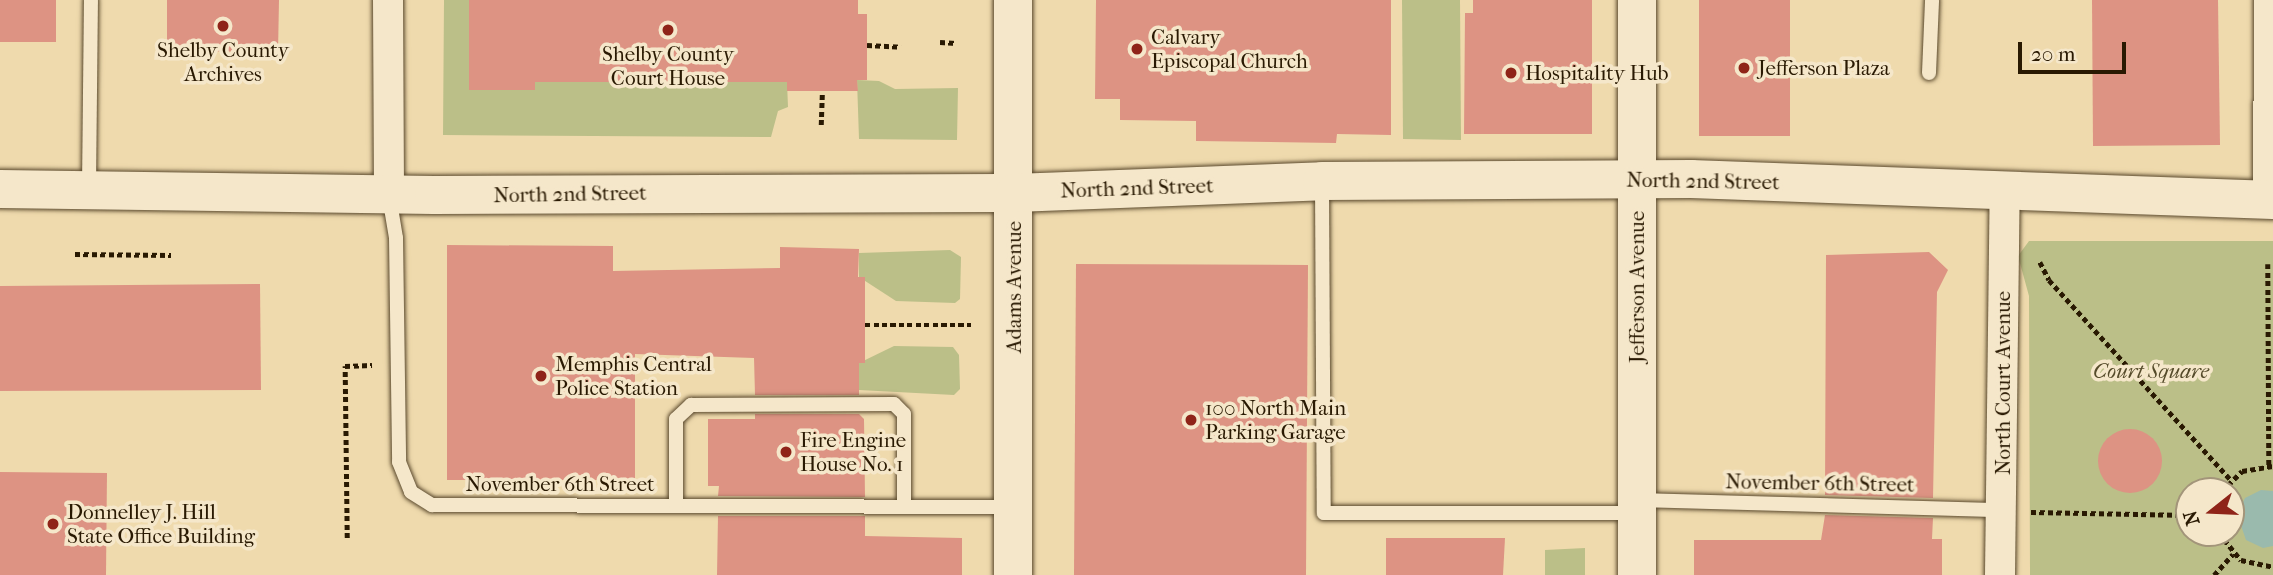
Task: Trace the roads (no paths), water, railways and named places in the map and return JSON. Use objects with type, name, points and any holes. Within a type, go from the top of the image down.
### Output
[{"type":"main road","name":"Adams Avenue","points":[[1013,0],[1013,575]]},
{"type":"main road","name":"Jefferson Avenue","points":[[1637,0],[1637,575]]},
{"type":"main road","name":"North 2nd Street","points":[[0,189],[389,194],[1014,192],[1322,181],[1637,179],[2271,200]]},
{"type":"street","points":[[388,0],[389,194]]},
{"type":"street","points":[[2269,0],[2271,200]]},
{"type":"street","name":"North Court Avenue","points":[[2000,575],[2016,511],[2005,191]]},
{"type":"lane","points":[[89,189],[91,0]]},
{"type":"lane","points":[[1929,72],[1932,0]]},
{"type":"lane","name":"November 6th Street","points":[[1322,181],[1324,513],[1637,507],[2016,511]]},
{"type":"lane","name":"November 6th Street","points":[[389,194],[396,238],[399,462],[411,492],[432,505],[1013,507]]},
{"type":"lane","points":[[676,506],[676,419],[691,405],[894,404],[904,414],[904,507]]},
{"type":"place","name":"Shelby County Archives","points":[[223,26]]},
{"type":"place","name":"Shelby County Court House","points":[[668,30]]},
{"type":"place","name":"Calvary Episcopal Church","points":[[1137,49]]},
{"type":"place","name":"Jefferson Plaza","points":[[1744,68]]},
{"type":"place","name":"Hospitality Hub","points":[[1511,73]]},
{"type":"place","name":"Memphis Central Police Station","points":[[541,376]]},
{"type":"place","name":"100 North Main Parking Garage","points":[[1191,420]]},
{"type":"place","name":"Fire Engine House No. 1","points":[[786,452]]},
{"type":"place","name":"Donnelley J. Hill State Office Building","points":[[53,524]]},
{"type":"park label","name":"Court Square","points":[[2151,371]]}]
